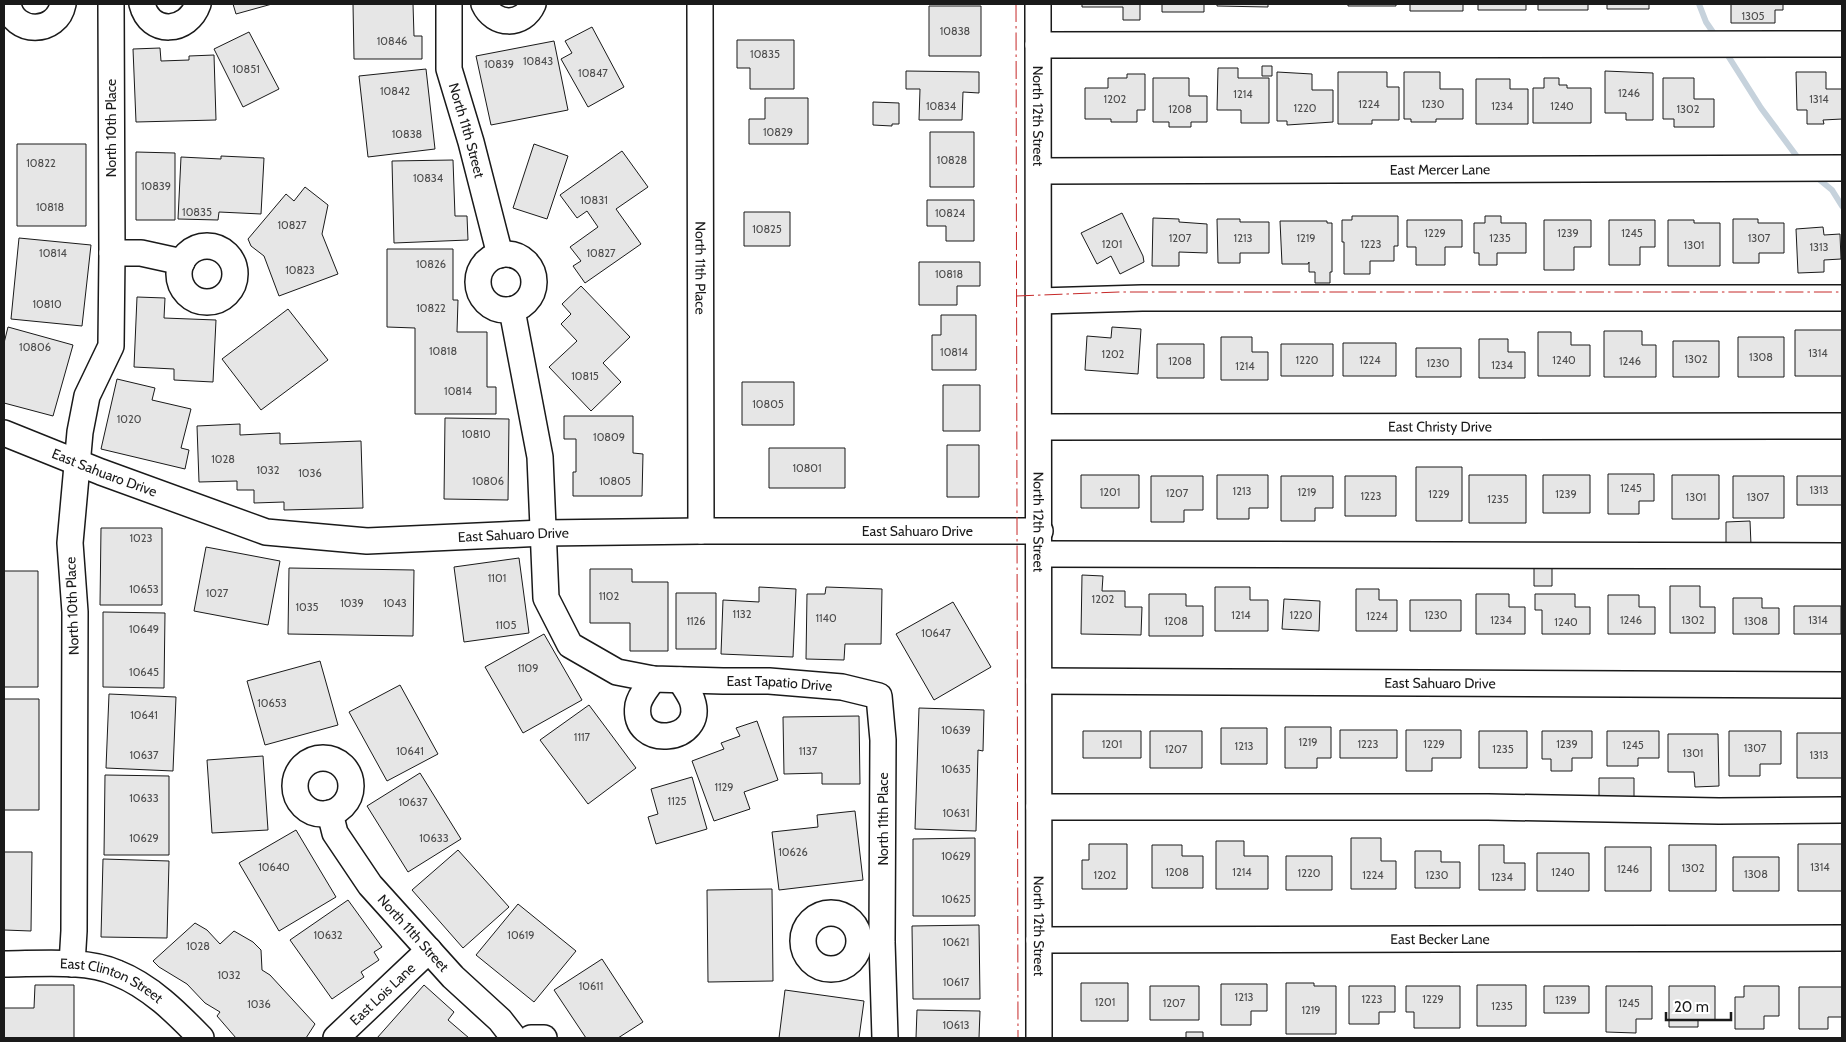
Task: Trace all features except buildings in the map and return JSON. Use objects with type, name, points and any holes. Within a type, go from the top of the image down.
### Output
[{"type":"street","points":[[8,4],[12,15],[18,22],[34,28],[43,27],[51,23],[57,17],[62,4]]},
{"type":"street","name":"North 10th Place","points":[[72,964],[74,931],[75,612],[70,543],[80,432],[87,396],[110,346],[112,253],[110,4]]},
{"type":"street","points":[[142,4],[148,17],[155,23],[173,27],[182,25],[190,20],[198,4]]},
{"type":"street","name":"North 11th Street","points":[[449,4],[449,69],[471,142],[500,255]]},
{"type":"street","points":[[484,4],[488,12],[495,17],[502,21],[510,22],[525,16],[532,4]]},
{"type":"street","name":"North 11th Place","points":[[700,4],[701,531]]},
{"type":"street","name":"North 12th Street","points":[[1038,4],[1039,1038]]},
{"type":"street","points":[[1038,45],[1842,44]]},
{"type":"street","name":"East Mercer Lane","points":[[1039,171],[1842,168]]},
{"type":"street","points":[[112,253],[141,253],[182,262]]},
{"type":"street","points":[[500,255],[517,257],[525,262],[534,276],[532,294],[520,306],[512,310],[503,310],[488,303],[479,288],[481,272],[485,264],[492,258],[500,255]]},
{"type":"street","points":[[1039,301],[1142,298],[1842,298]]},
{"type":"street","points":[[512,310],[540,457],[544,533]]},
{"type":"street","name":"East Christy Drive","points":[[1039,427],[1842,426]]},
{"type":"street","name":"East Sahuaro Drive","points":[[4,434],[266,532],[368,541],[544,533],[701,531],[1040,542],[1842,556]]},
{"type":"street","name":"East Tapatio Drive","points":[[544,533],[546,598],[570,645],[617,672],[653,679],[769,681],[842,687],[879,696]]},
{"type":"street","points":[[653,679],[641,697],[638,714],[644,728],[651,733],[667,737],[677,735],[687,728],[692,720],[694,711],[692,700],[680,680]]},
{"type":"street","name":"East Sahuaro Drive","points":[[1039,681],[1842,685]]},
{"type":"street","name":"North 11th Place","points":[[879,696],[883,740],[870,942],[886,1038]]},
{"type":"street","points":[[1039,807],[1478,807],[1719,811],[1842,810]]},
{"type":"street","name":"North 11th Street","points":[[330,813],[336,833],[370,885],[453,978],[500,1020],[514,1038]]},
{"type":"street","name":"East Becker Lane","points":[[1039,940],[1842,938]]},
{"type":"street","name":"East Lois Lane","points":[[336,1038],[429,950]]},
{"type":"street","name":"East Clinton Street","points":[[4,964],[72,964],[117,972],[137,983],[181,1017],[201,1038]]},
{"type":"street","points":[[531,1038],[544,1038]]},
{"type":"waterway","points":[[1699,4],[1706,22],[1717,38]]},
{"type":"waterway","points":[[1725,51],[1761,108],[1801,162]]},
{"type":"waterway","points":[[1815,176],[1832,190],[1842,206]]},
{"type":"power","points":[[1016,4],[1018,1038]]},
{"type":"power","points":[[1016,296],[1119,292],[1842,292]]}]
